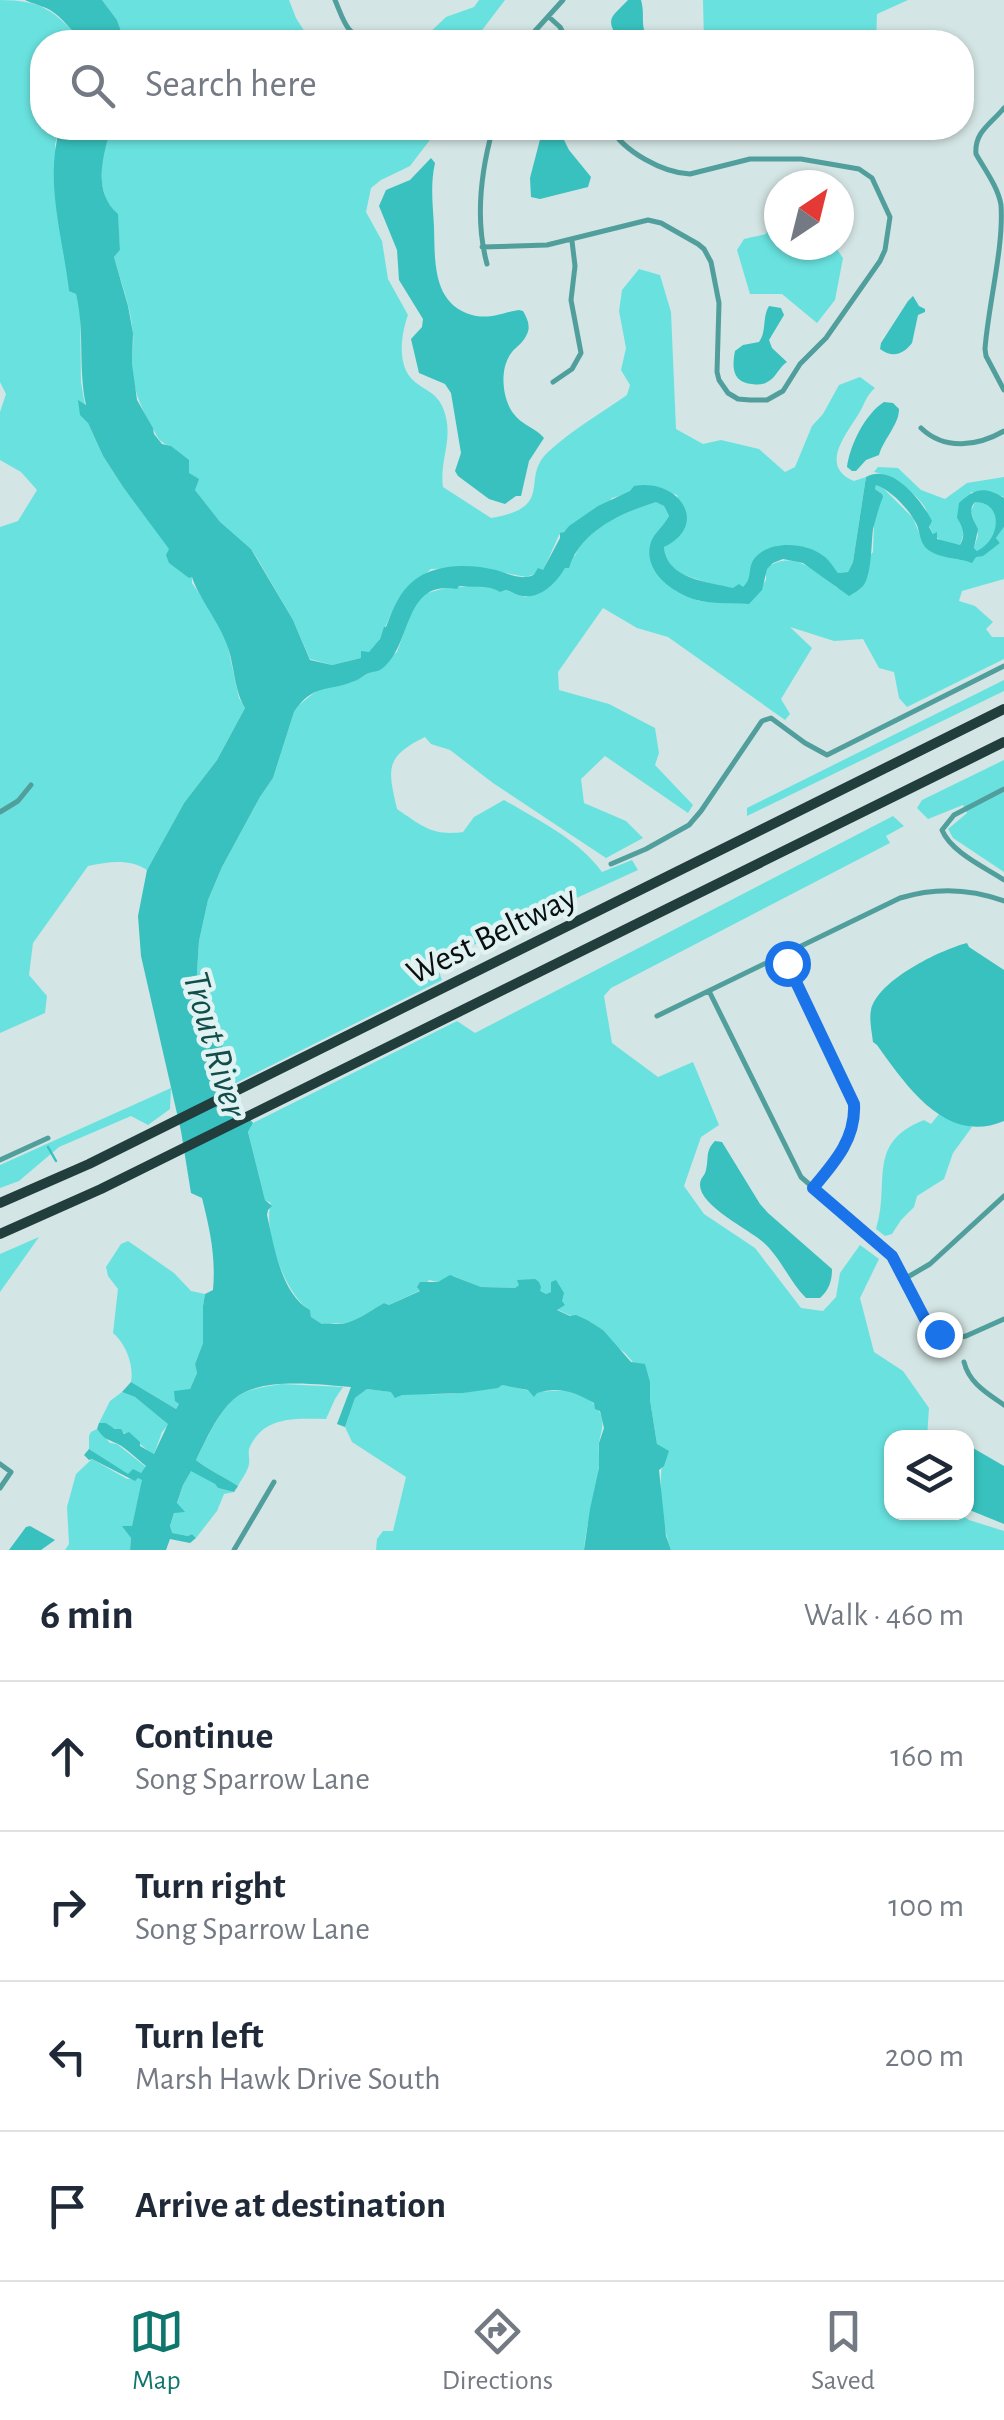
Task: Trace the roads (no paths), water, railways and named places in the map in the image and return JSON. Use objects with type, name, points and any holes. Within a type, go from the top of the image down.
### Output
[{"type":"highway","name":"West Beltway","points":[[0,1203],[73,1172],[1004,709]]},
{"type":"highway","name":"West Beltway","points":[[0,1234],[101,1189],[1004,742]]},
{"type":"street","points":[[335,0],[349,30]]},
{"type":"street","points":[[536,30],[563,0]]},
{"type":"street","points":[[548,16],[561,30]]},
{"type":"street","points":[[1004,108],[981,131],[975,148],[1001,204],[1001,252],[986,356],[1004,390]]},
{"type":"street","points":[[486,264],[482,247],[482,174],[490,140]]},
{"type":"street","points":[[482,247],[528,247],[648,220],[660,223],[704,249],[711,262],[720,303],[718,380],[738,399],[768,400],[784,391],[800,364],[826,338],[880,261],[890,224],[888,210],[872,178],[859,169],[801,159],[750,159],[682,174],[657,166],[620,140]]},
{"type":"street","points":[[553,382],[576,365],[581,352],[571,300],[576,266],[572,240]]},
{"type":"street","points":[[922,428],[936,439],[959,444],[987,440],[1004,431]]},
{"type":"street","points":[[610,864],[689,824],[762,721],[771,718],[826,755],[1004,666]]},
{"type":"street","points":[[0,812],[18,801],[31,784]]},
{"type":"street","points":[[1004,789],[954,815],[942,830],[952,845],[1004,880]]},
{"type":"street","points":[[657,1016],[900,898],[942,890],[974,892],[1004,902]]},
{"type":"street","points":[[783,955],[854,1104],[842,1153],[813,1188]]},
{"type":"street","points":[[709,991],[794,1167],[892,1256],[927,1323],[939,1334],[956,1338],[1004,1319]]},
{"type":"street","points":[[0,1160],[48,1138]]},
{"type":"street","points":[[906,1278],[930,1264],[1004,1196]]},
{"type":"street","points":[[964,1362],[974,1382],[1004,1406]]},
{"type":"street","points":[[0,1464],[10,1472],[0,1488]]},
{"type":"street","points":[[234,1550],[274,1482]]},
{"type":"water","points":[[25,0],[102,0],[121,30],[71,30],[47,9]]},
{"type":"water","points":[[628,0],[641,0],[645,30],[613,30],[612,19]]},
{"type":"water","name":"Trout River","points":[[58,140],[108,140],[102,184],[118,214],[120,250],[114,257],[133,333],[137,400],[162,444],[189,460],[189,473],[199,479],[195,490],[220,522],[251,549],[293,620],[310,660],[332,665],[361,658],[361,651],[369,652],[380,639],[404,590],[427,573],[473,566],[522,577],[533,575],[538,568],[543,570],[560,533],[634,486],[664,489],[683,505],[687,515],[685,527],[664,547],[672,566],[701,581],[733,588],[746,584],[752,563],[760,553],[777,546],[806,547],[825,557],[838,573],[848,572],[853,562],[866,477],[876,474],[896,479],[921,504],[937,539],[960,545],[963,534],[957,518],[959,503],[980,490],[1004,498],[1004,527],[996,538],[1000,543],[972,563],[926,548],[910,513],[876,485],[883,497],[873,529],[868,575],[863,586],[849,596],[803,563],[783,559],[767,569],[762,590],[749,604],[707,602],[681,594],[663,581],[651,563],[651,542],[669,516],[664,506],[656,502],[616,518],[592,534],[574,555],[569,568],[535,595],[459,586],[427,594],[418,603],[393,657],[383,668],[315,692],[294,712],[273,778],[222,867],[208,900],[197,972],[205,1016],[222,1044],[240,1108],[253,1123],[248,1132],[265,1200],[272,1206],[267,1215],[280,1268],[292,1293],[310,1310],[311,1317],[322,1324],[338,1324],[420,1291],[420,1282],[438,1282],[450,1275],[481,1287],[515,1288],[519,1285],[517,1280],[535,1279],[540,1291],[546,1294],[556,1280],[564,1293],[565,1305],[557,1310],[587,1320],[603,1330],[631,1362],[645,1364],[657,1444],[669,1451],[659,1470],[671,1550],[584,1550],[604,1428],[594,1403],[567,1391],[545,1391],[534,1397],[528,1390],[502,1385],[463,1393],[395,1398],[391,1392],[367,1389],[355,1398],[345,1427],[337,1424],[351,1387],[291,1384],[245,1392],[222,1412],[196,1460],[238,1486],[234,1492],[218,1488],[191,1471],[177,1503],[185,1512],[174,1513],[170,1526],[172,1533],[192,1534],[196,1538],[190,1543],[170,1539],[166,1550],[130,1550],[131,1538],[122,1526],[132,1526],[142,1480],[135,1481],[84,1455],[89,1449],[128,1474],[133,1469],[141,1473],[146,1466],[104,1437],[97,1429],[99,1423],[121,1429],[124,1434],[129,1432],[140,1446],[154,1454],[168,1424],[135,1397],[122,1392],[131,1382],[176,1409],[179,1404],[174,1391],[190,1389],[197,1373],[205,1294],[213,1290],[212,1244],[202,1198],[191,1193],[181,1131],[141,956],[138,916],[147,870],[184,803],[217,760],[245,708],[225,640],[192,577],[169,563],[169,549],[123,487],[80,415],[78,400],[86,405],[80,322],[76,294],[69,291],[54,168]],"holes":[[[975,502],[991,508],[995,531],[977,551],[974,548],[978,529],[972,508]]]},
{"type":"water","points":[[540,140],[564,140],[591,177],[588,187],[540,199],[531,197],[530,178]]},
{"type":"water","points":[[431,158],[435,163],[435,253],[443,291],[449,301],[472,315],[491,316],[519,310],[528,322],[526,337],[505,366],[504,391],[516,417],[544,438],[529,461],[521,496],[505,504],[489,499],[455,471],[461,453],[451,393],[445,384],[419,373],[411,339],[422,327],[423,319],[399,280],[397,250],[379,206],[386,190],[410,180]]},
{"type":"water","points":[[913,296],[925,312],[918,315],[912,343],[897,354],[884,352],[881,343]]},
{"type":"water","points":[[769,306],[781,308],[784,315],[769,340],[787,362],[767,382],[745,383],[735,373],[735,351],[759,342]]},
{"type":"water","points":[[884,402],[899,409],[897,421],[879,455],[852,471],[847,467],[855,440],[871,414]]},
{"type":"water","points":[[967,943],[1004,970],[1004,1121],[983,1127],[964,1125],[930,1107],[873,1042],[870,1022],[876,999],[897,977],[927,959]]},
{"type":"water","points":[[715,1141],[722,1142],[768,1213],[832,1269],[829,1285],[820,1298],[806,1298],[769,1248],[707,1201],[700,1181]]},
{"type":"water","points":[[974,1449],[1004,1466],[1004,1524],[974,1512]]},
{"type":"water","points":[[26,1527],[55,1540],[41,1550],[9,1550]]},
{"type":"waterway","points":[[48,1147],[56,1161]]}]
